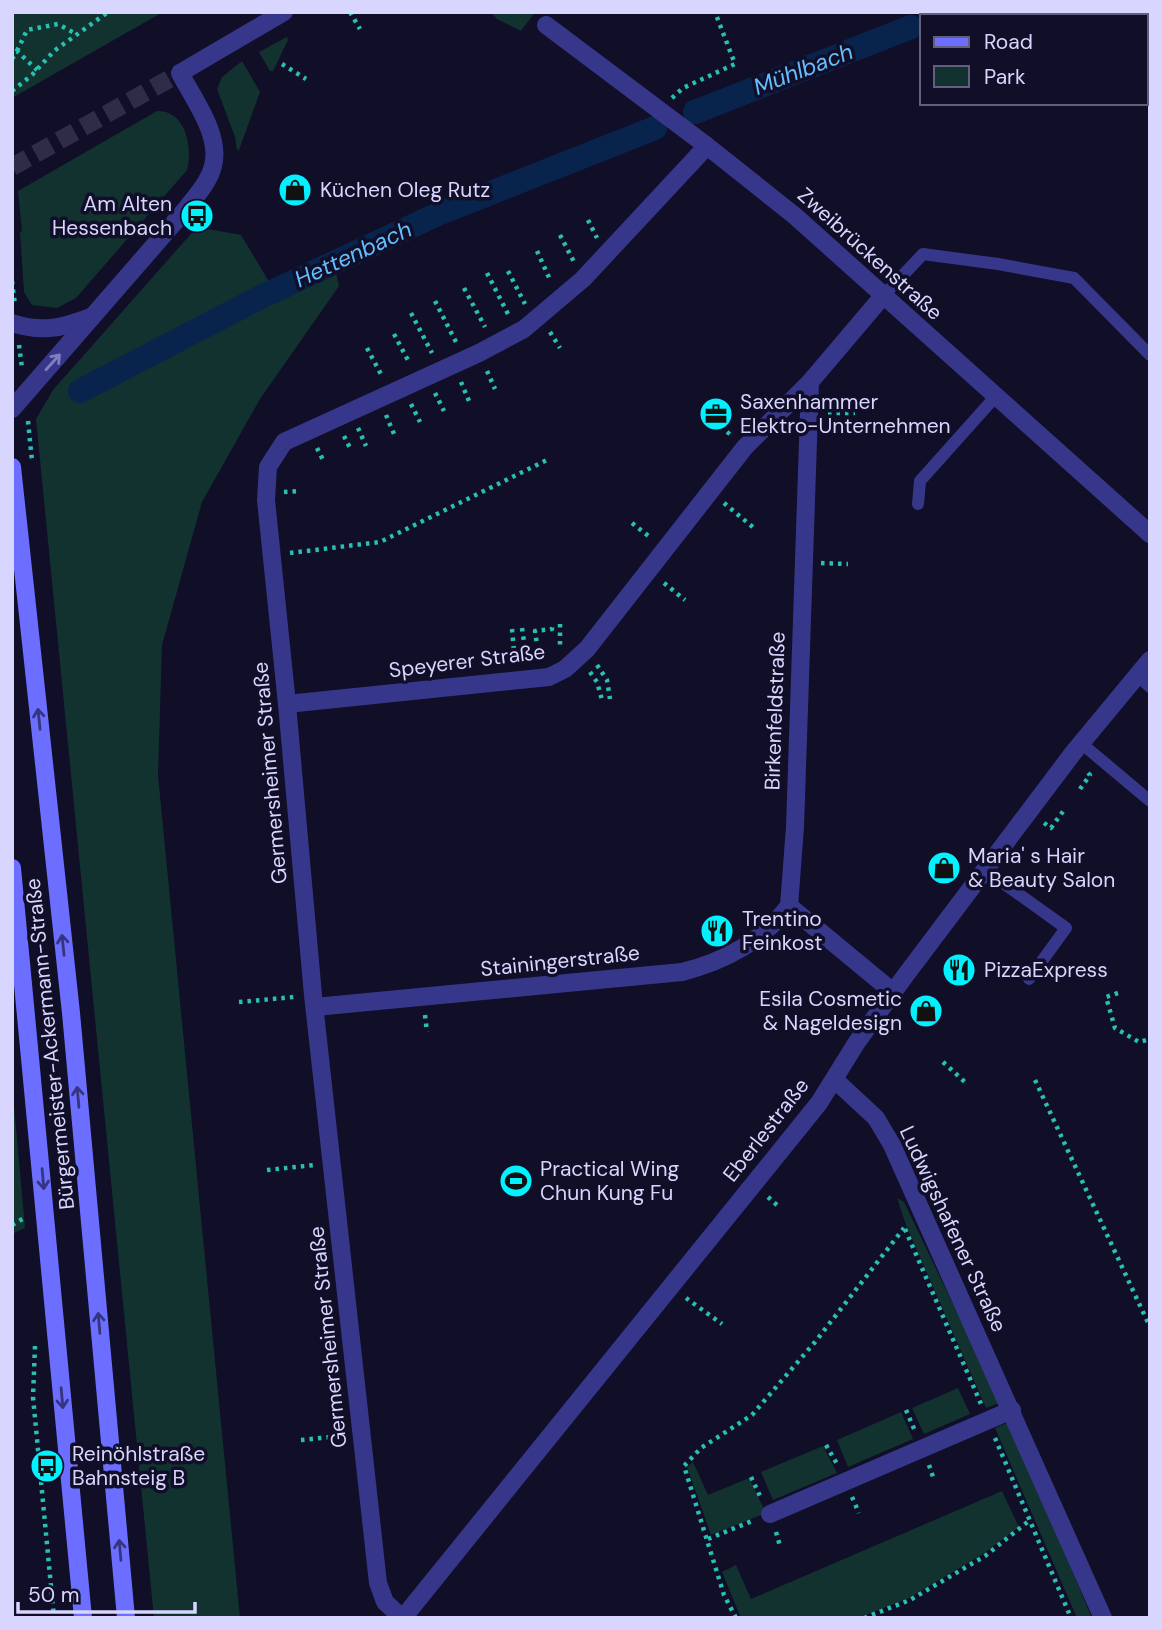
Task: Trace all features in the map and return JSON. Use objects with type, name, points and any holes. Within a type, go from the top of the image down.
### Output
[{"type":"main road","name":"Bürgermeister-Ackermann-Straße","points":[[12,467],[71,1013],[126,1618]]},
{"type":"main road","name":"Bürgermeister-Ackermann-Straße","points":[[12,868],[83,1618]]},
{"type":"street","points":[[12,409],[203,187],[213,166],[214,147],[208,128],[180,73],[284,12]]},
{"type":"street","name":"Zweibrückenstraße","points":[[546,25],[795,216],[1150,534]]},
{"type":"street","name":"Germersheimer Straße","points":[[403,1618],[385,1602],[378,1583],[314,1001],[266,500],[268,467],[284,442],[465,360],[517,334],[534,322],[583,279],[707,146]]},
{"type":"street","points":[[709,492],[745,447],[810,382],[883,296]]},
{"type":"street","points":[[15,324],[42,330],[70,325],[94,316]]},
{"type":"street","name":"Birkenfeldstraße","points":[[789,906],[795,827],[810,382]]},
{"type":"street","name":"Speyerer Straße","points":[[287,704],[530,679],[565,669],[583,653],[709,492]]},
{"type":"street","name":"Eberlestraße","points":[[403,1618],[835,1080],[857,1042],[893,992],[1081,743],[1143,681],[1150,660]]},
{"type":"street","points":[[789,906],[893,992]]},
{"type":"street","name":"Stainingerstraße","points":[[314,1001],[682,972],[712,964],[755,940],[789,906]]},
{"type":"street","name":"Ludwigshafener Straße","points":[[835,1080],[876,1118],[891,1145],[1012,1410],[1102,1618]]},
{"type":"street","points":[[770,1514],[1012,1410]]},
{"type":"lane","points":[[883,296],[923,254],[1074,278],[1150,355]]},
{"type":"lane","points":[[918,504],[920,481],[996,396]]},
{"type":"lane","points":[[1081,743],[1150,801]]},
{"type":"lane","points":[[985,870],[1066,928],[1029,979]]},
{"type":"path","points":[[12,91],[54,51],[108,12]]},
{"type":"path","points":[[350,12],[360,29]]},
{"type":"path","points":[[660,110],[683,88],[735,64],[715,12]]},
{"type":"path","points":[[12,59],[27,30],[58,24],[76,34]]},
{"type":"path","points":[[17,51],[37,70]]},
{"type":"path","points":[[282,64],[306,79]]},
{"type":"path","points":[[560,235],[583,279]]},
{"type":"path","points":[[537,251],[560,300]]},
{"type":"path","points":[[508,271],[534,322]]},
{"type":"path","points":[[487,273],[517,334]]},
{"type":"path","points":[[12,281],[28,424]]},
{"type":"path","points":[[464,288],[494,346]]},
{"type":"path","points":[[435,301],[465,360]]},
{"type":"path","points":[[411,313],[441,371]]},
{"type":"path","points":[[394,334],[418,381]]},
{"type":"path","points":[[367,348],[391,394]]},
{"type":"path","points":[[271,555],[380,542],[547,460]]},
{"type":"path","points":[[709,492],[755,529]]},
{"type":"path","points":[[530,679],[535,631],[552,629],[552,625]]},
{"type":"path","points":[[522,628],[530,679]]},
{"type":"path","points":[[512,629],[530,679]]},
{"type":"path","points":[[583,653],[607,680],[610,699]]},
{"type":"path","points":[[583,653],[597,682],[602,700]]},
{"type":"path","points":[[1118,993],[1106,996],[1115,1028],[1139,1042],[1150,1039]]},
{"type":"path","points":[[239,1002],[314,1001]]},
{"type":"path","points":[[943,1062],[966,1083]]},
{"type":"path","points":[[1035,1080],[1150,1327]]},
{"type":"path","points":[[267,1170],[332,1163]]},
{"type":"path","points":[[12,1225],[31,1215]]},
{"type":"path","points":[[900,1216],[1071,1618]]},
{"type":"path","points":[[736,1618],[724,1595],[684,1466],[701,1448],[752,1415],[815,1342],[904,1228]]},
{"type":"path","points":[[671,1286],[722,1324]]},
{"type":"path","points":[[301,1440],[361,1434]]},
{"type":"path","points":[[826,1445],[833,1458]]},
{"type":"path","points":[[751,1477],[759,1493]]},
{"type":"path","points":[[854,1501],[859,1513]]},
{"type":"path","points":[[708,1539],[770,1514]]},
{"type":"path","points":[[864,1618],[910,1600],[985,1556],[1030,1520]]},
{"type":"path","points":[[777,1536],[780,1546]]},
{"type":"green space","points":[[12,12],[163,12],[12,98]]},
{"type":"green space","points":[[535,12],[521,31],[497,19],[492,13]]},
{"type":"green space","points":[[287,37],[273,71],[270,71],[259,52]]},
{"type":"green space","points":[[242,61],[260,92],[237,150],[235,137],[217,89],[222,77]]},
{"type":"green space","points":[[157,111],[167,112],[181,123],[188,141],[187,170],[76,298],[57,308],[32,305],[24,292],[18,191]]},
{"type":"green space","points":[[197,227],[241,235],[280,300],[336,273],[339,286],[260,399],[202,502],[162,645],[158,775],[240,1618],[154,1618],[36,419],[53,390]]},
{"type":"green space","points":[[12,1083],[25,1228],[12,1234]]},
{"type":"green space","points":[[897,1198],[904,1202],[999,1400],[997,1404],[986,1408],[906,1225]]},
{"type":"green space","points":[[958,1388],[970,1414],[924,1434],[912,1408]]},
{"type":"green space","points":[[901,1412],[913,1439],[848,1467],[837,1440]]},
{"type":"green space","points":[[1007,1423],[1092,1618],[1077,1618],[995,1428]]},
{"type":"green space","points":[[823,1446],[837,1473],[773,1500],[761,1472]]},
{"type":"green space","points":[[693,1462],[708,1495],[749,1478],[766,1513],[711,1535],[687,1467]]},
{"type":"green space","points":[[1002,1491],[1019,1527],[983,1554],[909,1598],[858,1618],[741,1618],[722,1572],[736,1565],[751,1599]]},
{"type":"waterway","name":"Mühlbach","points":[[695,112],[911,27]]},
{"type":"waterway","name":"Hettenbach","points":[[80,391],[261,297],[440,213],[655,128]]},
{"type":"tunnel","points":[[12,167],[180,73]]},
{"type":"place","name":"Küchen Oleg Rutz","points":[[295,190]]},
{"type":"place","name":"Am Alten Hessenbach","points":[[197,216]]},
{"type":"place","name":"Saxenhammer Elektro-Unternehmen","points":[[716,414]]},
{"type":"place","name":"Maria' s Hair & Beauty Salon","points":[[944,868]]},
{"type":"place","name":"Trentino Feinkost","points":[[717,931]]},
{"type":"place","name":"PizzaExpress","points":[[959,970]]},
{"type":"place","name":"Esila Cosmetic & Nageldesign","points":[[926,1011]]},
{"type":"place","name":"Practical Wing Chun Kung Fu","points":[[516,1181]]},
{"type":"place","name":"Reinöhlstraße Bahnsteig B","points":[[47,1466]]}]
